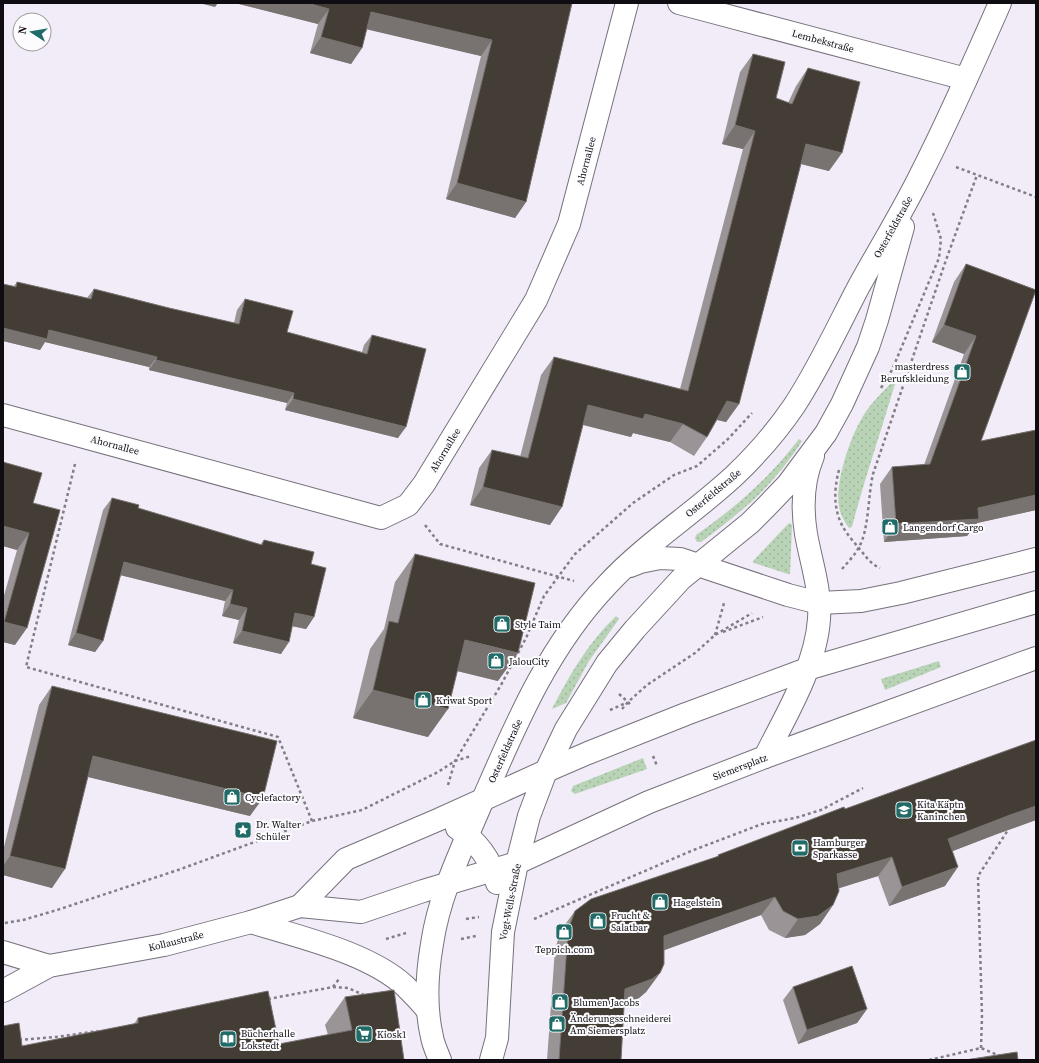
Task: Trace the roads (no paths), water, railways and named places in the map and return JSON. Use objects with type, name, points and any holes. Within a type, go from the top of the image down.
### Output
[{"type":"main road","name":"Ahornallee","points":[[3,414],[381,518],[408,505],[424,484],[536,300],[570,224],[627,3]]},
{"type":"main road","name":"Lembekstraße","points":[[679,3],[966,79]]},
{"type":"main road","name":"Osterfeldstraße","points":[[483,799],[534,688],[552,656],[572,626],[621,570],[732,477],[774,433],[794,406],[811,378],[927,163],[1000,3]]},
{"type":"main road","name":"Osterfeldstraße","points":[[546,771],[566,729],[607,663],[635,629],[670,589],[750,523],[766,507],[788,484],[817,446],[842,404],[868,347],[877,320],[901,232],[927,163]]},
{"type":"main road","points":[[765,757],[807,669],[814,650],[817,634],[819,603],[804,518],[804,500],[807,480],[817,446]]},
{"type":"main road","points":[[621,570],[640,562],[660,558],[680,559],[788,595],[819,603],[861,601],[901,593],[1036,559]]},
{"type":"main road","points":[[440,1060],[432,1038],[428,1011],[428,980],[432,944],[448,884],[483,799],[546,771],[686,714],[807,669],[1036,602]]},
{"type":"main road","name":"Siemersplatz","points":[[448,884],[516,863],[649,802],[765,757],[1036,658]]},
{"type":"main road","name":"Vogt-Wells-Straße","points":[[491,1060],[497,1038],[500,966],[505,914],[516,863],[529,816],[546,771]]},
{"type":"main road","name":"Kollaustraße","points":[[300,906],[346,859],[483,799]]},
{"type":"main road","points":[[440,819],[468,835],[480,848],[493,870],[505,914]]},
{"type":"main road","name":"Kollaustraße","points":[[3,991],[49,966],[164,945],[251,922],[300,906],[361,912],[448,884]]},
{"type":"main road","points":[[251,922],[358,957],[384,971],[404,985],[428,1011]]},
{"type":"main road","name":"Kollaustraße","points":[[3,952],[49,966]]},
{"type":"place","name":"masterdress Berufskleidung","points":[[962,372]]},
{"type":"place","name":"Langendorf Cargo","points":[[890,527]]},
{"type":"place","name":"Style Taim","points":[[502,624]]},
{"type":"place","name":"JalouCity","points":[[496,661]]},
{"type":"place","name":"Kriwat Sport","points":[[423,700]]},
{"type":"place","name":"Cyclefactory","points":[[232,797]]},
{"type":"place","name":"Kita Käptn Kaninchen","points":[[904,810]]},
{"type":"place","name":"Dr. Walter Schüler","points":[[243,830]]},
{"type":"place","name":"Hamburger Sparkasse","points":[[800,848]]},
{"type":"place","name":"Hagelstein","points":[[660,902]]},
{"type":"place","name":"Frucht & Salatbar","points":[[598,921]]},
{"type":"place","name":"Teppich.com","points":[[564,932]]},
{"type":"place","name":"Blumen Jacobs","points":[[560,1002]]},
{"type":"place","name":"Änderungsschneiderei Am Siemersplatz","points":[[557,1024]]},
{"type":"place","name":"Kiosk1","points":[[364,1034]]},
{"type":"place","name":"Bücherhalle Lokstedt","points":[[228,1039]]}]
